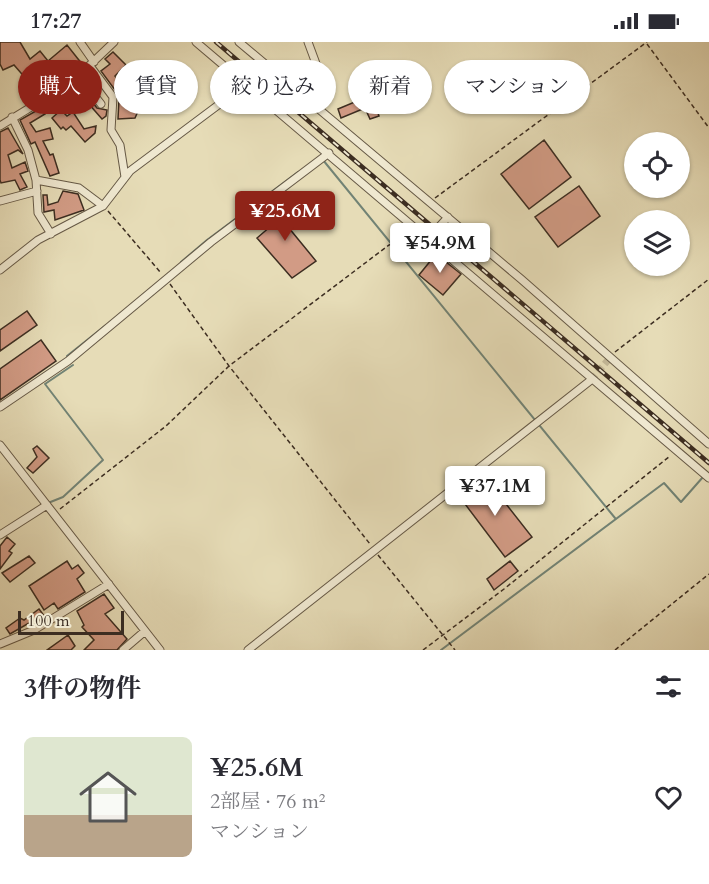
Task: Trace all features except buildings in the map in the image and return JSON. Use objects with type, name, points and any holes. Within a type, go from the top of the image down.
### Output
[{"type":"street","points":[[80,42],[90,60]]},
{"type":"street","points":[[96,60],[114,42]]},
{"type":"street","points":[[196,42],[217,60]]},
{"type":"street","points":[[240,42],[261,60]]},
{"type":"street","points":[[308,42],[315,60]]},
{"type":"street","points":[[102,80],[113,97],[111,130],[120,145],[125,177]]},
{"type":"street","points":[[0,270],[38,240],[103,206],[125,177],[210,111]]},
{"type":"street","points":[[0,126],[18,114]]},
{"type":"street","points":[[282,114],[591,380],[709,478]]},
{"type":"street","points":[[324,114],[709,444]]},
{"type":"street","points":[[12,117],[28,150],[36,180],[38,213],[51,234]]},
{"type":"street","points":[[0,407],[68,361],[211,242],[329,153]]},
{"type":"street","points":[[36,180],[79,188],[103,206]]},
{"type":"street","points":[[0,201],[37,191]]},
{"type":"street","points":[[428,239],[448,218]]},
{"type":"street","points":[[248,650],[591,380]]},
{"type":"street","points":[[0,445],[160,650]]},
{"type":"street","points":[[0,535],[47,505]]},
{"type":"street","points":[[0,644],[34,630],[109,584]]},
{"type":"street","points":[[123,650],[145,630]]},
{"type":"path","points":[[429,202],[646,42],[709,128]]},
{"type":"path","points":[[55,513],[166,426],[229,366],[390,244],[428,239]]},
{"type":"path","points":[[609,359],[635,333],[709,279]]},
{"type":"path","points":[[229,366],[455,650]]},
{"type":"path","points":[[423,650],[504,589],[677,450]]},
{"type":"path","points":[[615,650],[709,574]]},
{"type":"waterway","points":[[323,160],[615,518]]},
{"type":"waterway","points":[[181,262],[298,172]]},
{"type":"waterway","points":[[67,356],[106,325]]},
{"type":"waterway","points":[[48,503],[63,497],[103,460],[45,384],[73,365]]},
{"type":"waterway","points":[[441,650],[664,483],[681,502],[703,477]]},
{"type":"waterway","points":[[27,514],[43,505]]},
{"type":"tunnel","points":[[591,380],[609,359]]},
{"type":"railway","points":[[216,42],[709,463]]}]
